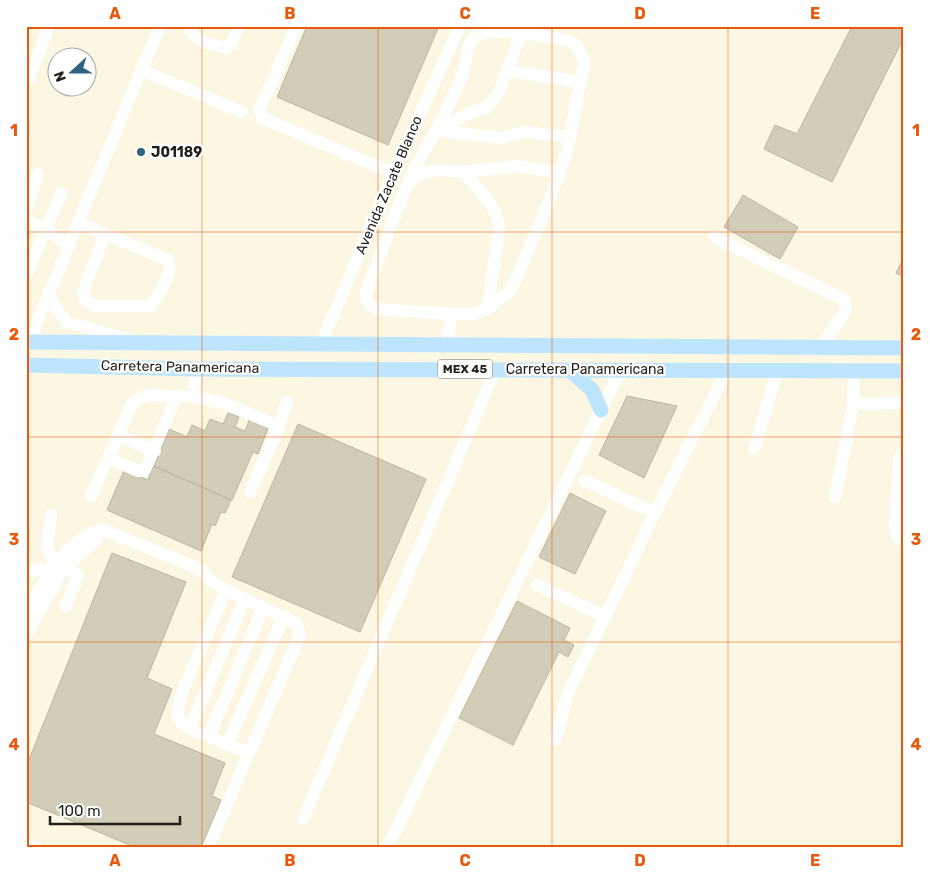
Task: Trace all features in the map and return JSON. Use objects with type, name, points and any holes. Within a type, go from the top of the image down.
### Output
[{"type":"main road","name":"Carretera Panamericana","points":[[28,342],[904,348]]},
{"type":"main road","points":[[417,369],[418,344]]},
{"type":"main road","name":"Carretera Panamericana","points":[[26,365],[196,369],[904,371]]},
{"type":"main road","points":[[571,370],[592,390],[601,410]]},
{"type":"street","points":[[29,79],[49,26]]},
{"type":"street","points":[[28,342],[161,26]]},
{"type":"street","points":[[189,26],[190,32],[195,37],[224,48],[230,45],[239,26]]},
{"type":"street","points":[[298,26],[260,108],[262,118],[393,173]]},
{"type":"street","name":"Avenida Zacate Blanco","points":[[321,344],[393,173],[460,26]]},
{"type":"street","points":[[485,31],[521,33],[573,42],[579,46],[584,62],[581,82],[570,137],[560,173],[511,290],[487,309],[474,314],[375,309],[367,301],[366,293],[407,186],[423,151],[438,131],[464,70],[467,50],[474,37],[485,31]]},
{"type":"street","points":[[438,131],[465,115],[487,107],[499,92],[521,33]]},
{"type":"street","points":[[141,70],[242,112]]},
{"type":"street","points":[[507,71],[581,82]]},
{"type":"street","points":[[438,131],[502,138],[523,132],[570,137]]},
{"type":"street","points":[[407,186],[413,179],[423,173],[436,170],[463,172],[518,166],[560,173]]},
{"type":"street","points":[[463,172],[492,205],[499,221],[487,309]]},
{"type":"street","points":[[26,210],[38,174]]},
{"type":"street","points":[[26,274],[61,193]]},
{"type":"street","points":[[26,221],[46,229],[69,246]]},
{"type":"street","points":[[79,223],[168,260],[171,267],[154,303],[149,306],[94,306],[86,302],[83,292],[105,234]]},
{"type":"street","points":[[714,237],[843,299],[846,307],[845,311],[820,348]]},
{"type":"street","points":[[49,292],[55,307],[67,322],[137,342]]},
{"type":"street","points":[[447,345],[451,314]]},
{"type":"street","points":[[193,397],[196,369]]},
{"type":"street","points":[[303,819],[496,369]]},
{"type":"street","points":[[387,848],[621,369]]},
{"type":"street","points":[[555,740],[568,693],[727,370]]},
{"type":"street","points":[[754,448],[778,370]]},
{"type":"street","points":[[835,497],[854,404],[854,371]]},
{"type":"street","points":[[91,496],[133,402],[137,398],[148,395],[193,397],[223,403],[280,426]]},
{"type":"street","points":[[108,458],[142,471],[148,467],[176,397]]},
{"type":"street","points":[[250,492],[280,426],[287,402]]},
{"type":"street","points":[[854,404],[904,404]]},
{"type":"street","points":[[118,435],[154,451]]},
{"type":"street","points":[[904,451],[899,460],[895,529],[898,537],[904,541]]},
{"type":"street","points":[[586,481],[655,513]]},
{"type":"street","points":[[27,633],[57,569],[47,545],[51,515]]},
{"type":"street","points":[[26,613],[57,569],[86,538],[97,531],[104,530],[195,567],[203,571],[208,579],[226,590],[244,600],[284,616],[297,624],[300,635],[208,848]]},
{"type":"street","points":[[26,572],[38,569],[57,569],[78,576],[66,606]]},
{"type":"street","points":[[537,585],[606,617]]},
{"type":"street","points":[[226,590],[177,710],[180,722],[190,729],[249,753]]},
{"type":"street","points":[[190,729],[244,600]]},
{"type":"street","points":[[208,736],[262,608]]},
{"type":"street","points":[[227,744],[284,616]]},
{"type":"street","points":[[26,843],[37,848]]},
{"type":"building","points":[[307,26],[439,26],[388,145],[277,97]]},
{"type":"building","points":[[852,26],[904,26],[904,37],[832,182],[764,149],[775,125],[797,134]]},
{"type":"building","points":[[743,195],[798,227],[780,259],[724,227]]},
{"type":"building","points":[[904,257],[904,277],[896,273]]},
{"type":"building","points":[[627,396],[677,406],[644,478],[599,455]]},
{"type":"building","points":[[228,413],[239,417],[235,427],[245,431],[250,418],[269,426],[258,454],[253,452],[232,500],[154,466],[169,429],[187,437],[192,425],[205,431],[210,419],[223,424]]},
{"type":"building","points":[[298,424],[426,479],[360,632],[232,577]]},
{"type":"building","points":[[153,466],[231,500],[225,513],[221,512],[215,526],[212,524],[201,551],[107,510],[124,470],[148,480]]},
{"type":"building","points":[[570,493],[606,511],[575,574],[539,557]]},
{"type":"building","points":[[112,553],[186,582],[147,678],[172,689],[154,734],[225,763],[212,796],[221,800],[201,848],[137,848],[26,802],[26,767]]},
{"type":"building","points":[[517,601],[570,628],[564,640],[574,645],[568,657],[559,652],[513,745],[459,718]]},
{"type":"place","name":"J01189","points":[[141,152]]}]
